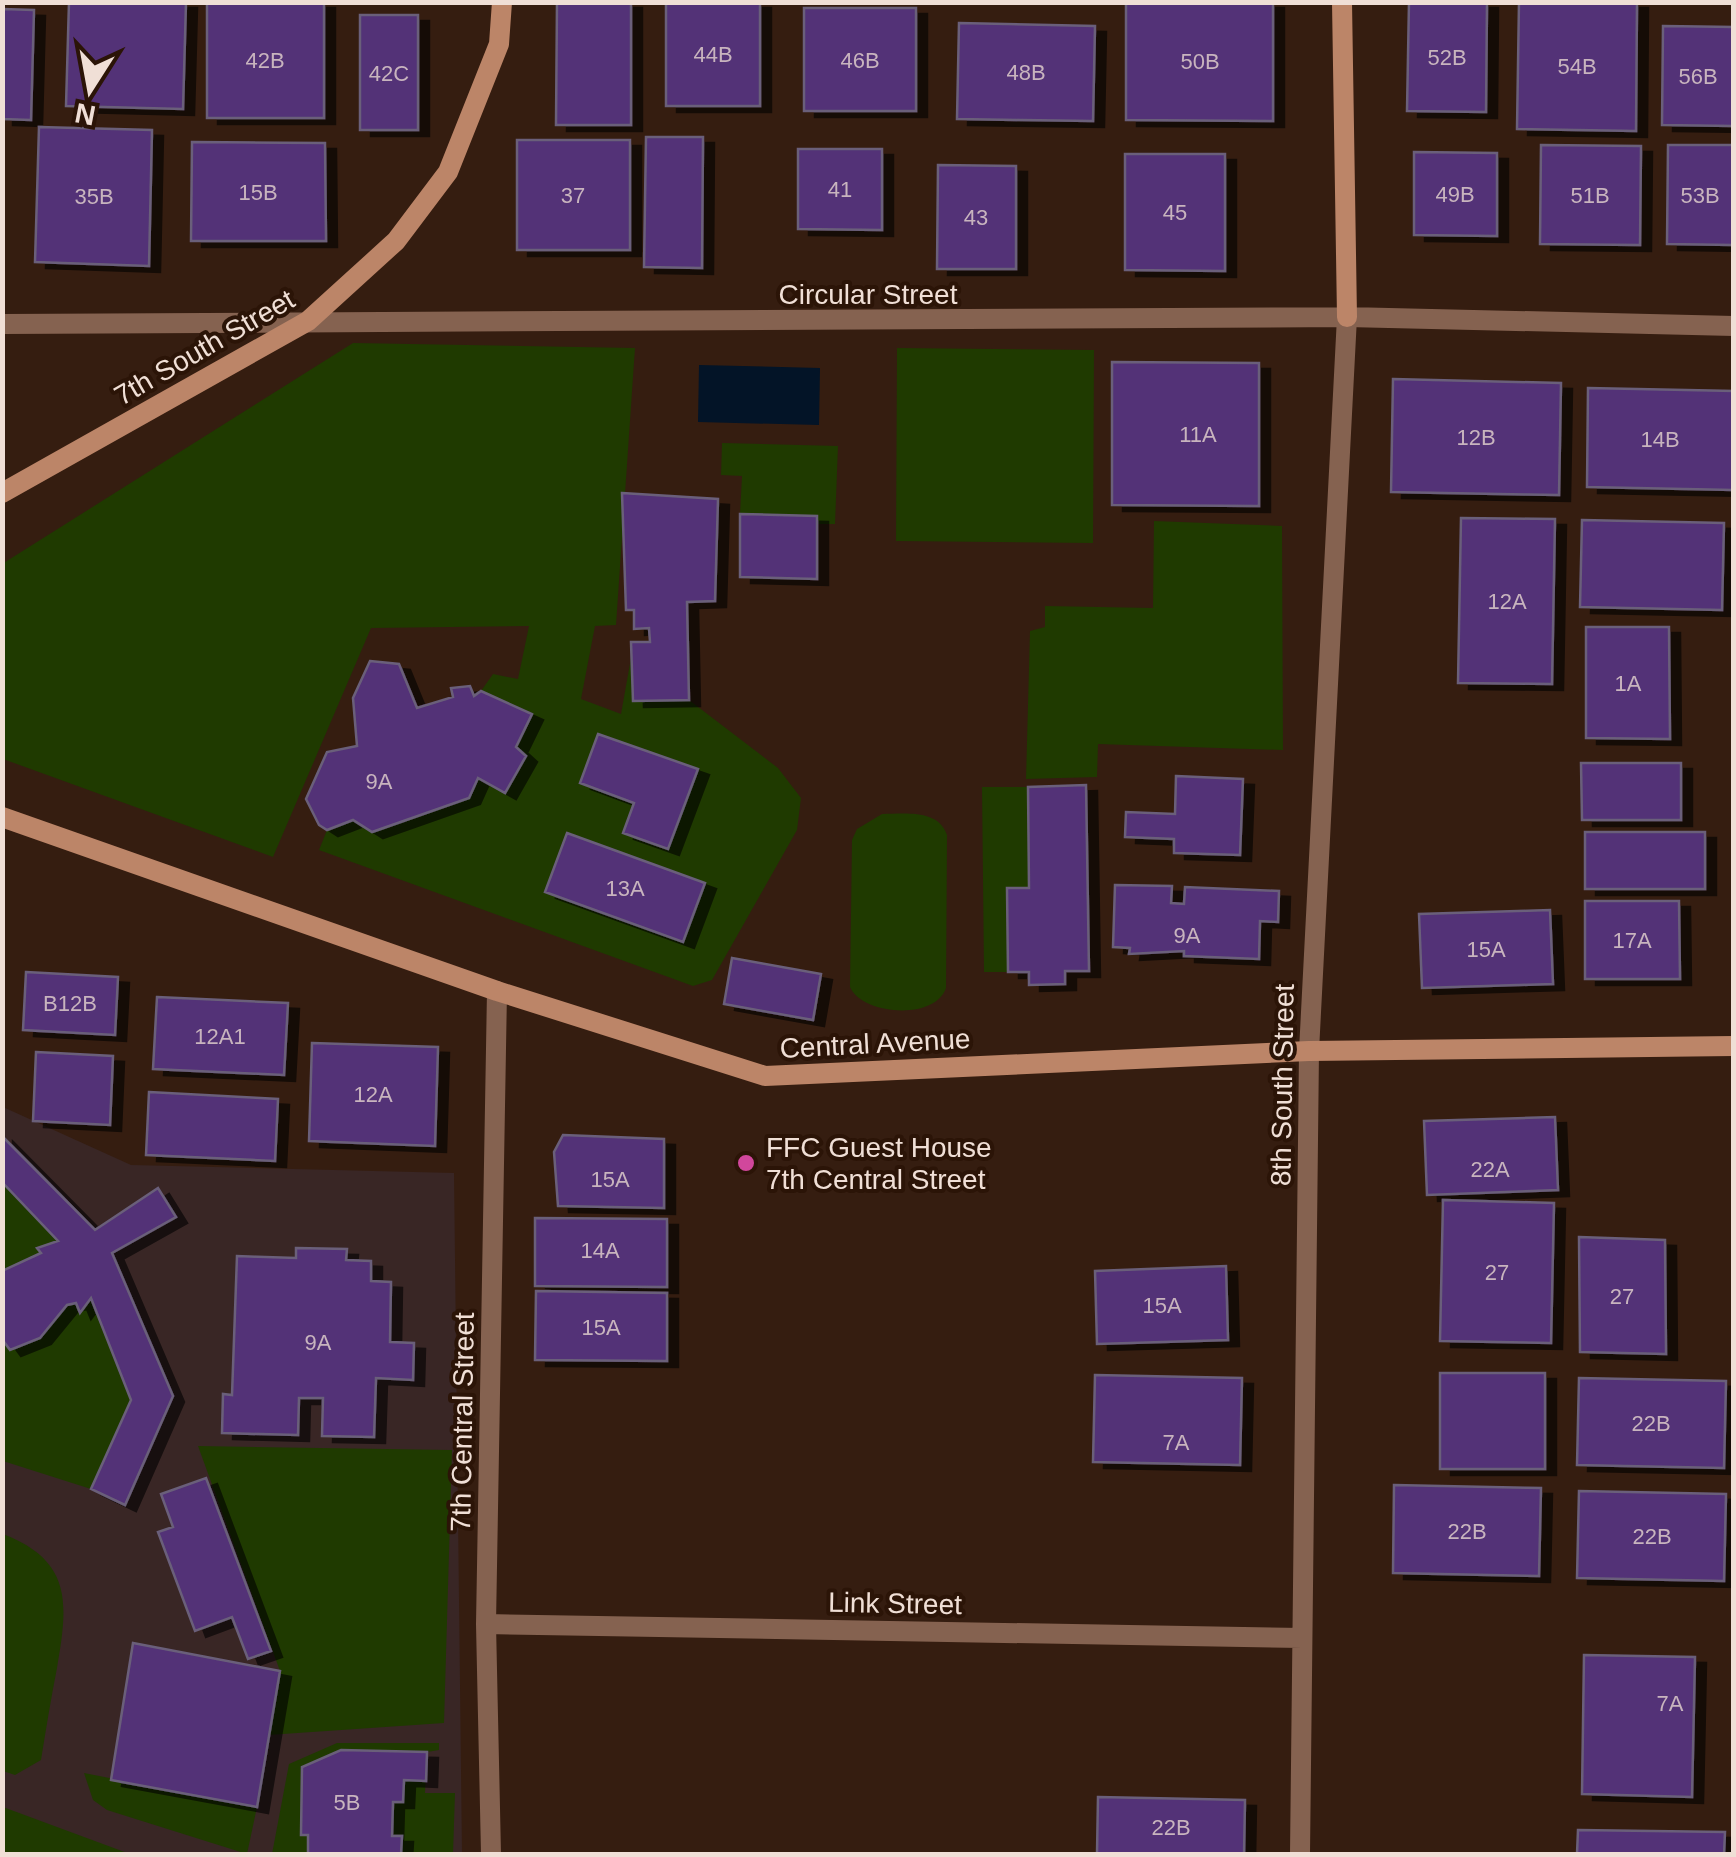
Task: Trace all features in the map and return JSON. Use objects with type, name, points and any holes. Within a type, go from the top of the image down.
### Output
[{"type":"street","name":"7th South Street","points":[[2,493],[308,321],[396,241],[448,172],[499,44],[502,2]]},
{"type":"street","points":[[1342,2],[1346,318]]},
{"type":"street","name":"Circular Street","points":[[2,324],[1346,318],[1734,326]]},
{"type":"street","name":"8th South Street","points":[[1300,1854],[1309,1051],[1346,318]]},
{"type":"street","name":"Central Avenue","points":[[2,817],[496,990],[766,1076],[1309,1051],[1734,1046]]},
{"type":"street","name":"7th Central Street","points":[[491,1854],[486,1624],[496,990]]},
{"type":"street","name":"Link Street","points":[[486,1624],[1302,1638]]},
{"type":"shaded area","points":[[3,1107],[131,1165],[454,1173],[462,1854],[3,1854]]},
{"type":"green space","points":[[353,343],[635,348],[616,625],[595,626],[581,699],[621,714],[631,658],[633,701],[689,700],[778,768],[801,798],[797,830],[712,980],[693,986],[319,850],[327,830],[353,820],[372,832],[469,798],[478,778],[505,793],[526,756],[516,747],[532,714],[481,691],[493,674],[518,679],[529,626],[371,628],[273,857],[3,759],[2,564]]},
{"type":"green space","points":[[897,348],[1094,350],[1093,543],[896,541]]},
{"type":"green space","points":[[722,443],[838,446],[835,524],[817,524],[816,516],[740,514],[742,476],[721,475]]},
{"type":"green space","points":[[1154,521],[1282,526],[1283,750],[1098,744],[1097,777],[1026,779],[1030,631],[1045,627],[1045,606],[1153,608]]},
{"type":"green space","points":[[982,787],[1028,787],[1029,888],[1008,888],[1008,972],[984,972]]},
{"type":"green space","points":[[882,814],[929,817],[947,835],[946,988],[939,999],[914,1010],[869,1004],[850,987],[852,840],[857,829]]},
{"type":"green space","points":[[2,1182],[58,1241],[38,1247],[41,1253],[2,1271]]},
{"type":"green space","points":[[91,1298],[131,1400],[91,1489],[3,1461],[2,1339],[67,1305],[76,1303],[80,1312]]},
{"type":"green space","points":[[198,1446],[452,1450],[444,1723],[268,1735],[280,1671]]},
{"type":"green space","points":[[3,1534],[43,1557],[54,1571],[63,1605],[61,1645],[41,1760],[15,1775],[3,1771]]},
{"type":"green space","points":[[337,1743],[439,1743],[439,1750],[427,1752],[425,1793],[455,1793],[453,1854],[272,1854],[289,1764]]},
{"type":"green space","points":[[84,1773],[257,1807],[247,1854],[107,1810],[93,1800]]},
{"type":"green space","points":[[3,1807],[130,1854],[3,1854]]},
{"type":"water","points":[[699,365],[820,368],[819,425],[698,422]]},
{"type":"building","points":[[69,2],[186,2],[183,109],[66,106]]},
{"type":"building","points":[[207,2],[324,2],[324,118],[207,118]]},
{"type":"building","points":[[557,2],[631,2],[631,125],[556,125]]},
{"type":"building","points":[[666,2],[760,2],[760,106],[666,106]]},
{"type":"building","points":[[1126,2],[1273,2],[1273,121],[1126,120]]},
{"type":"building","points":[[1409,2],[1487,2],[1486,112],[1407,111]]},
{"type":"building","points":[[1519,2],[1637,2],[1636,131],[1517,129]]},
{"type":"building","points":[[804,8],[916,8],[916,111],[804,111]]},
{"type":"building","points":[[2,9],[34,10],[31,120],[2,119]]},
{"type":"building","points":[[360,15],[418,15],[418,130],[360,130]]},
{"type":"building","points":[[959,23],[1095,26],[1093,121],[957,119]]},
{"type":"building","points":[[1663,26],[1734,27],[1734,126],[1662,125]]},
{"type":"building","points":[[39,127],[152,130],[149,266],[35,262]]},
{"type":"building","points":[[646,137],[703,137],[702,268],[644,267]]},
{"type":"building","points":[[517,140],[630,140],[630,250],[517,250]]},
{"type":"building","points":[[192,142],[325,143],[326,241],[191,241]]},
{"type":"building","points":[[1541,145],[1641,146],[1640,245],[1540,244]]},
{"type":"building","points":[[1668,145],[1734,145],[1734,245],[1667,244]]},
{"type":"building","points":[[798,149],[882,149],[882,230],[798,229]]},
{"type":"building","points":[[1414,152],[1497,153],[1497,236],[1414,235]]},
{"type":"building","points":[[1125,154],[1225,154],[1225,271],[1125,270]]},
{"type":"building","points":[[938,165],[1016,166],[1016,269],[937,269]]},
{"type":"building","points":[[1112,362],[1259,363],[1259,506],[1112,505]]},
{"type":"building","points":[[1393,379],[1561,383],[1559,495],[1391,492]]},
{"type":"building","points":[[1588,388],[1734,391],[1734,490],[1587,487]]},
{"type":"building","points":[[622,493],[718,499],[715,601],[687,602],[689,700],[633,701],[631,642],[650,642],[649,628],[634,629],[634,610],[626,610]]},
{"type":"building","points":[[740,514],[817,516],[817,579],[740,577]]},
{"type":"building","points":[[1461,518],[1555,519],[1552,684],[1458,683]]},
{"type":"building","points":[[1582,520],[1724,523],[1722,610],[1580,607]]},
{"type":"building","points":[[1586,627],[1669,627],[1670,739],[1586,738]]},
{"type":"building","points":[[370,661],[399,664],[417,708],[453,697],[451,688],[470,686],[474,696],[481,691],[532,714],[516,747],[526,756],[505,793],[478,778],[469,798],[372,832],[353,820],[327,830],[319,825],[306,799],[327,752],[357,746],[353,698]]},
{"type":"building","points":[[598,734],[698,769],[668,849],[623,833],[634,803],[580,783]]},
{"type":"building","points":[[1581,763],[1681,763],[1681,820],[1582,820]]},
{"type":"building","points":[[1176,776],[1243,779],[1240,855],[1174,853],[1174,839],[1125,837],[1126,812],[1175,814]]},
{"type":"building","points":[[1086,785],[1089,971],[1065,971],[1065,984],[1029,985],[1029,972],[1008,972],[1007,888],[1029,888],[1028,787]]},
{"type":"building","points":[[1585,832],[1705,832],[1705,889],[1585,889]]},
{"type":"building","points":[[567,833],[705,883],[683,942],[545,892]]},
{"type":"building","points":[[1115,885],[1172,886],[1171,903],[1184,904],[1185,887],[1279,891],[1278,922],[1260,921],[1259,959],[1184,956],[1184,951],[1129,954],[1130,948],[1113,947]]},
{"type":"building","points":[[1585,901],[1679,901],[1680,979],[1585,979]]},
{"type":"building","points":[[1550,910],[1553,984],[1422,988],[1419,914]]},
{"type":"building","points":[[732,958],[821,974],[813,1020],[724,1004]]},
{"type":"building","points":[[26,972],[118,977],[115,1035],[23,1030]]},
{"type":"building","points":[[157,997],[288,1003],[284,1075],[153,1069]]},
{"type":"building","points":[[312,1043],[438,1047],[435,1146],[309,1141]]},
{"type":"building","points":[[36,1052],[113,1056],[110,1125],[33,1121]]},
{"type":"building","points":[[149,1092],[278,1099],[275,1161],[146,1155]]},
{"type":"building","points":[[1555,1117],[1558,1190],[1427,1195],[1424,1121]]},
{"type":"building","points":[[563,1135],[664,1139],[664,1208],[558,1206],[554,1152]]},
{"type":"building","points":[[2,1136],[95,1230],[158,1188],[176,1217],[112,1253],[173,1396],[125,1505],[91,1489],[131,1400],[91,1298],[80,1313],[76,1303],[67,1305],[40,1338],[10,1350],[2,1339],[2,1271],[41,1253],[37,1248],[58,1241],[2,1182]]},
{"type":"building","points":[[1443,1200],[1554,1203],[1551,1343],[1440,1341]]},
{"type":"building","points":[[535,1218],[667,1219],[667,1287],[535,1286]]},
{"type":"building","points":[[1579,1237],[1665,1240],[1666,1354],[1580,1352]]},
{"type":"building","points":[[296,1248],[347,1249],[346,1260],[371,1261],[371,1281],[391,1282],[390,1342],[414,1343],[413,1380],[376,1378],[374,1437],[322,1436],[323,1398],[299,1398],[298,1435],[222,1433],[223,1394],[232,1395],[237,1256],[296,1258]]},
{"type":"building","points":[[1226,1266],[1228,1340],[1097,1344],[1095,1271]]},
{"type":"building","points":[[536,1291],[667,1293],[667,1361],[535,1360]]},
{"type":"building","points":[[1440,1373],[1545,1373],[1545,1469],[1440,1469]]},
{"type":"building","points":[[1095,1375],[1242,1378],[1240,1465],[1093,1462]]},
{"type":"building","points":[[1579,1378],[1726,1381],[1724,1468],[1577,1465]]},
{"type":"building","points":[[206,1478],[271,1651],[248,1659],[232,1617],[195,1631],[158,1532],[173,1527],[161,1494]]},
{"type":"building","points":[[1394,1485],[1541,1488],[1539,1576],[1393,1573]]},
{"type":"building","points":[[1579,1491],[1726,1494],[1724,1581],[1577,1578]]},
{"type":"building","points":[[133,1643],[280,1671],[257,1807],[111,1780]]},
{"type":"building","points":[[1584,1655],[1695,1657],[1692,1797],[1582,1794]]},
{"type":"building","points":[[341,1750],[427,1752],[426,1781],[404,1780],[403,1802],[393,1802],[392,1836],[402,1836],[401,1854],[308,1854],[308,1835],[301,1835],[302,1767]]},
{"type":"building","points":[[1098,1797],[1245,1800],[1244,1854],[1097,1854]]},
{"type":"building","points":[[1578,1830],[1725,1832],[1724,1854],[1577,1854]]},
{"type":"place","name":"FFC Guest House 7th Central Street","points":[[746,1163]]}]
